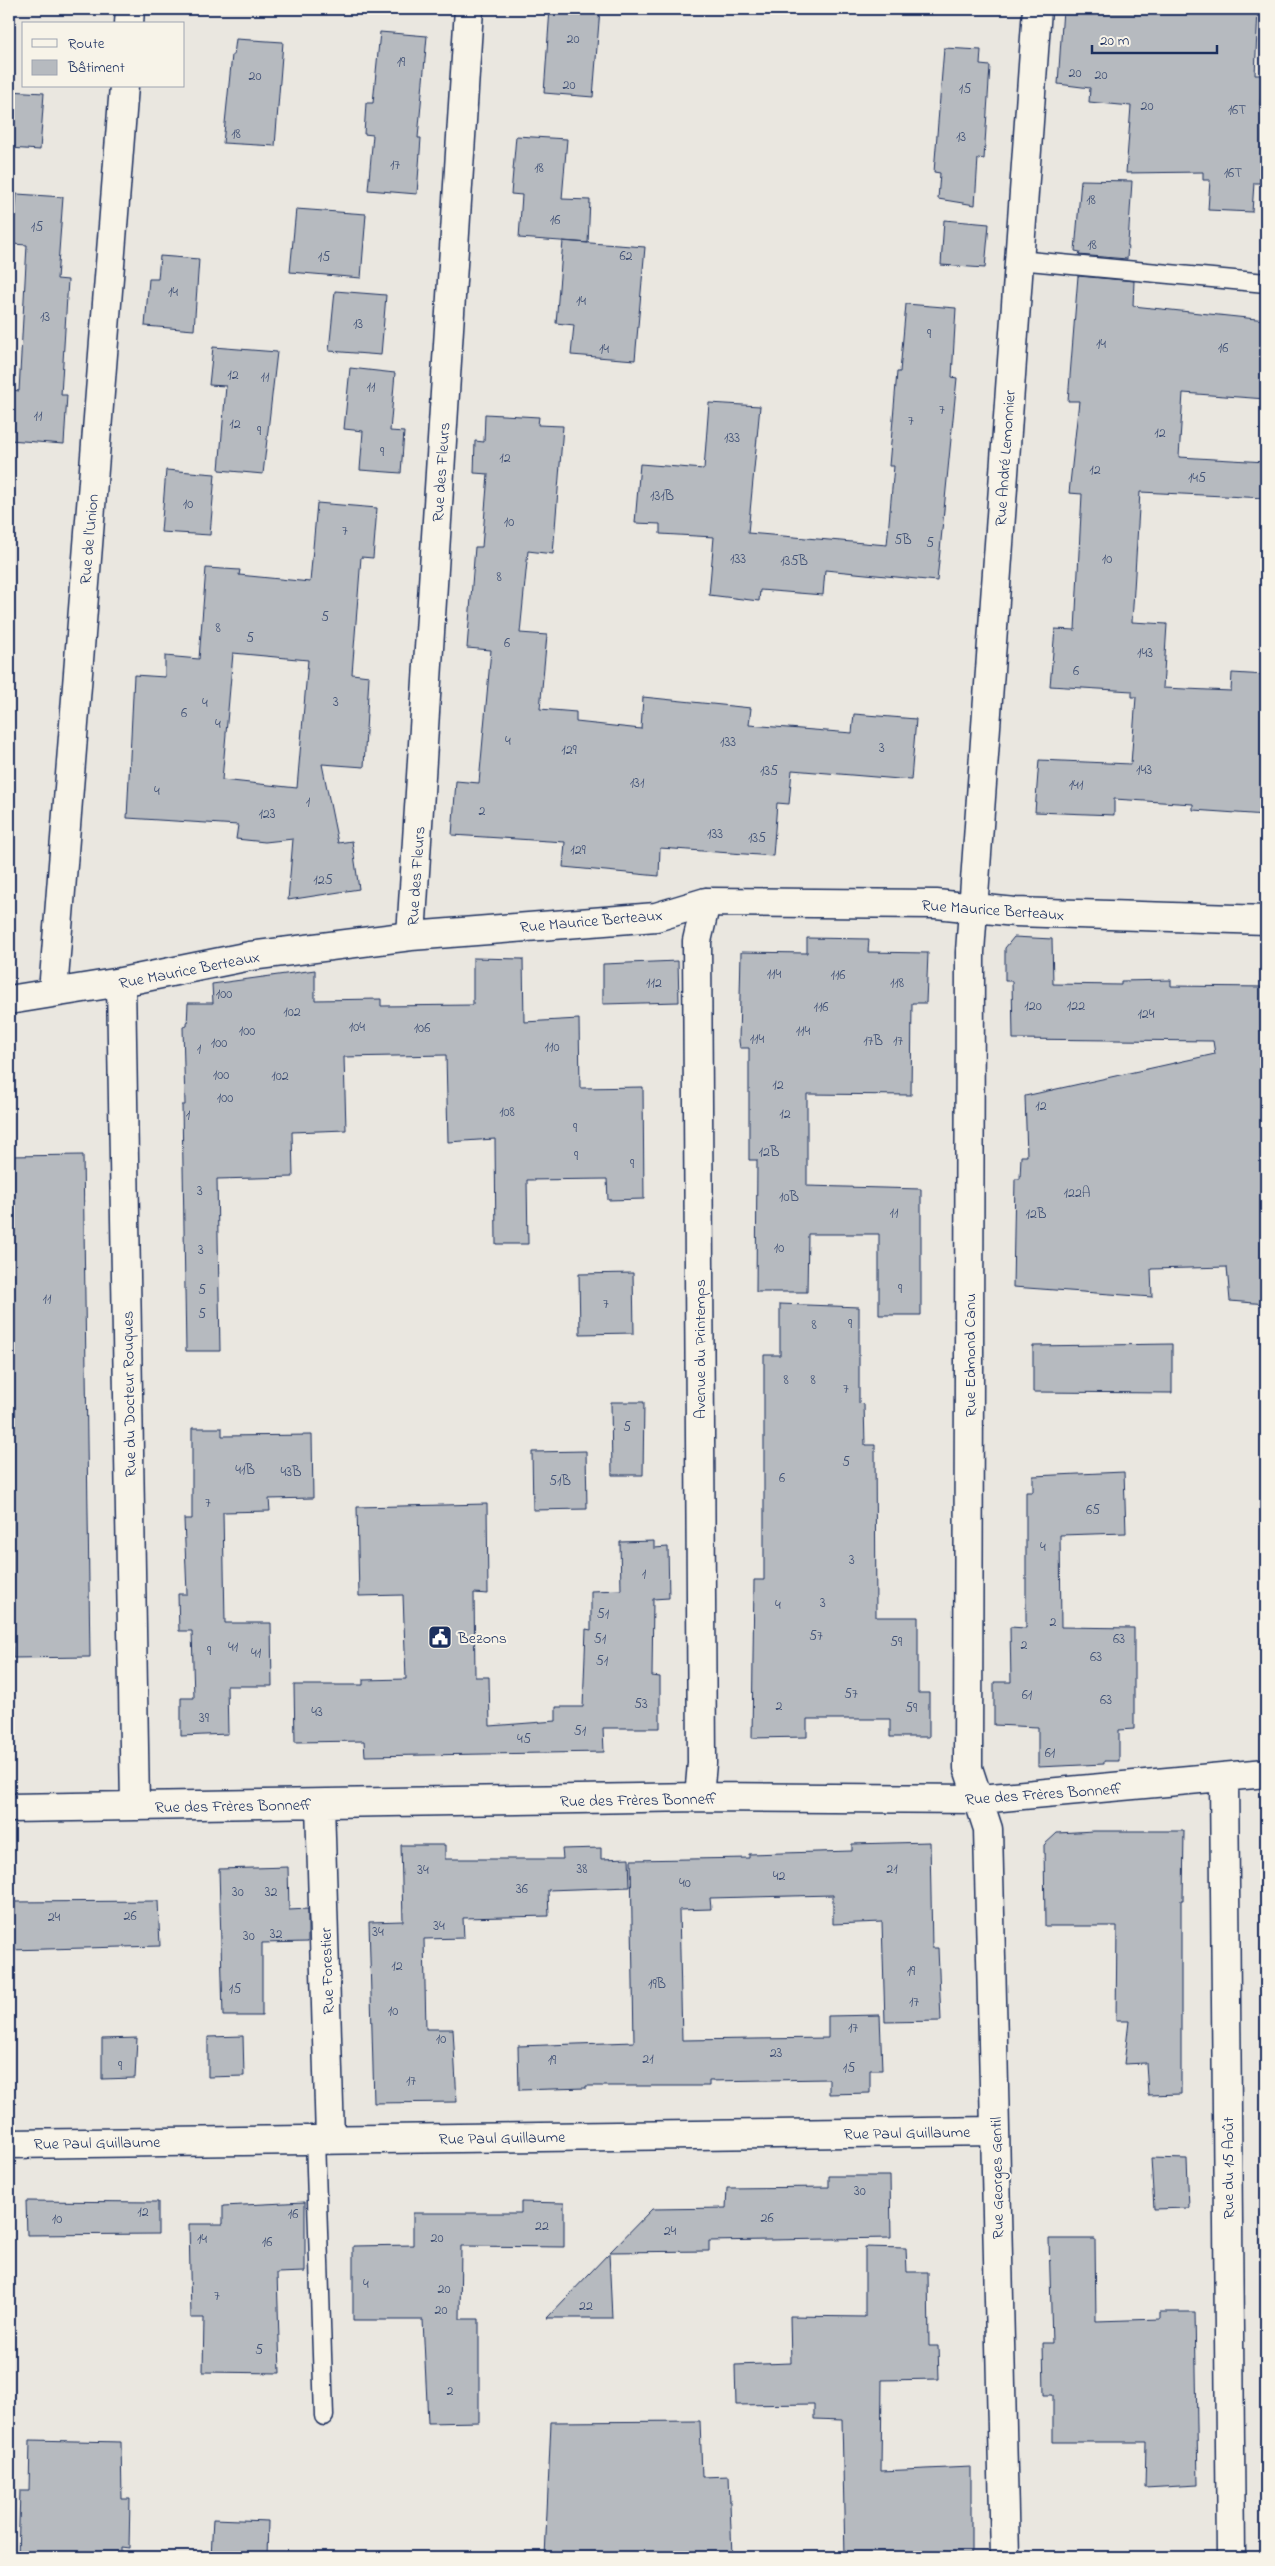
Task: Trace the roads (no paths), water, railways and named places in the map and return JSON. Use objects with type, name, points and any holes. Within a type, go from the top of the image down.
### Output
[{"type":"street","points":[[129,22],[130,9]]},
{"type":"street","name":"Rue des Fleurs","points":[[411,936],[470,9]]},
{"type":"street","name":"Rue André Lemonnier","points":[[973,908],[1037,9]]},
{"type":"street","name":"Rue de l'Union","points":[[53,992],[124,88]]},
{"type":"street","name":"Rue Maurice Berteaux","points":[[9,1000],[121,982],[250,956],[411,936],[656,917],[706,902],[936,904],[1015,912],[1266,920]]},
{"type":"street","name":"Avenue du Printemps","points":[[699,1797],[702,1763],[696,941],[706,902]]},
{"type":"street","name":"Rue Edmond Canu","points":[[973,908],[970,952],[968,1768],[980,1799]]},
{"type":"street","name":"Rue du Docteur Rouques","points":[[121,982],[136,1806]]},
{"type":"street","name":"Rue des Frères Bonneff","points":[[9,1808],[699,1797],[980,1799],[1266,1773]]},
{"type":"street","name":"Rue du 15 Août","points":[[1224,1778],[1231,2557]]},
{"type":"street","name":"Rue Georges Gentil","points":[[980,1799],[988,1830],[1005,2557]]},
{"type":"street","name":"Rue Forestier","points":[[320,1804],[322,2139]]},
{"type":"street","name":"Rue Paul Guillaume","points":[[9,2144],[995,2132]]},
{"type":"lane","points":[[1018,260],[1266,282]]},
{"type":"lane","name":"Rue Forestier","points":[[322,2139],[324,2416]]},
{"type":"place","name":"Bezons","points":[[440,1637]]}]
